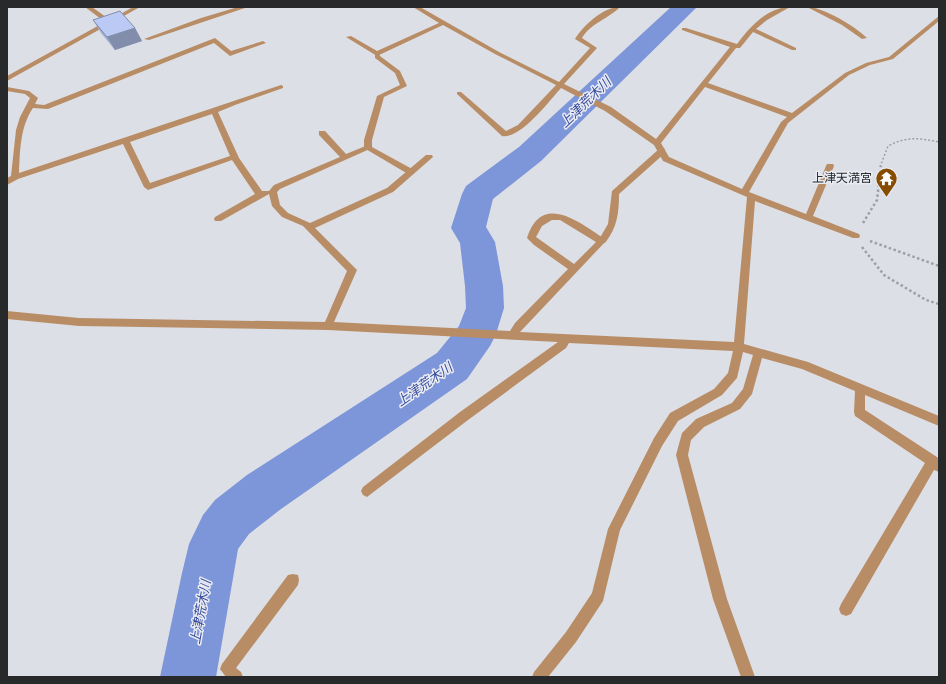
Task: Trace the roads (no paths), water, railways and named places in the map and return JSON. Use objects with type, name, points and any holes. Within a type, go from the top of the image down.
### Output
[{"type":"street","points":[[88,7],[109,22]]},
{"type":"street","points":[[7,79],[137,7]]},
{"type":"street","points":[[147,39],[203,19],[246,7]]},
{"type":"street","points":[[416,7],[559,85],[608,109],[657,143],[666,159],[748,194],[856,236]]},
{"type":"street","points":[[459,93],[505,134],[521,127],[594,48],[578,39],[582,32],[591,24],[617,7]]},
{"type":"street","points":[[684,29],[738,47],[751,29],[764,18],[786,7]]},
{"type":"street","points":[[810,7],[844,24],[864,38]]},
{"type":"street","points":[[539,677],[571,637],[598,596],[614,529],[658,442],[674,417],[718,392],[733,375],[739,347],[748,194],[785,122],[847,74],[868,64],[891,58],[939,18]]},
{"type":"street","points":[[377,54],[443,23]]},
{"type":"street","points":[[751,29],[794,49]]},
{"type":"street","points":[[349,37],[377,54],[377,57],[398,72],[404,86],[381,96],[368,140],[368,148]]},
{"type":"street","points":[[32,106],[45,107],[215,40],[230,54],[263,43]]},
{"type":"street","points":[[657,143],[734,46]]},
{"type":"street","points":[[704,84],[793,116]]},
{"type":"street","points":[[7,182],[15,177],[214,111],[232,103],[281,87]]},
{"type":"street","points":[[7,89],[27,92],[34,98],[32,106],[23,117],[17,147],[15,177]]},
{"type":"street","points":[[214,111],[234,157],[260,195]]},
{"type":"street","points":[[322,133],[344,158]]},
{"type":"street","points":[[125,140],[148,187],[234,157]]},
{"type":"street","points":[[218,218],[260,195],[274,191],[277,187],[368,148]]},
{"type":"street","points":[[368,148],[411,172]]},
{"type":"street","points":[[512,336],[518,326],[610,232],[614,218],[615,193],[662,151]]},
{"type":"street","points":[[309,227],[390,190],[429,156]]},
{"type":"street","points":[[808,218],[830,166]]},
{"type":"street","points":[[274,191],[276,206],[285,215],[306,224],[352,270],[328,326]]},
{"type":"street","points":[[575,269],[531,238],[532,231],[548,217],[556,214],[562,216],[602,241]]},
{"type":"street","points":[[7,315],[79,322],[328,326],[739,347],[804,365],[939,421]]},
{"type":"street","points":[[367,491],[464,416],[562,345],[566,338]]},
{"type":"street","points":[[748,677],[720,599],[682,455],[686,437],[700,423],[736,406],[748,391],[759,352]]},
{"type":"street","points":[[846,609],[936,463],[859,412],[860,388]]},
{"type":"street","points":[[236,677],[227,669],[292,580]]},
{"type":"waterway","name":"上津荒木川","points":[[188,677],[207,573],[214,544],[220,532],[232,517],[264,492],[452,366],[476,334],[485,308],[484,286],[477,242],[468,228],[478,194],[530,154],[685,7]]},
{"type":"place","name":"上津天満宮","points":[[887,198]]}]
